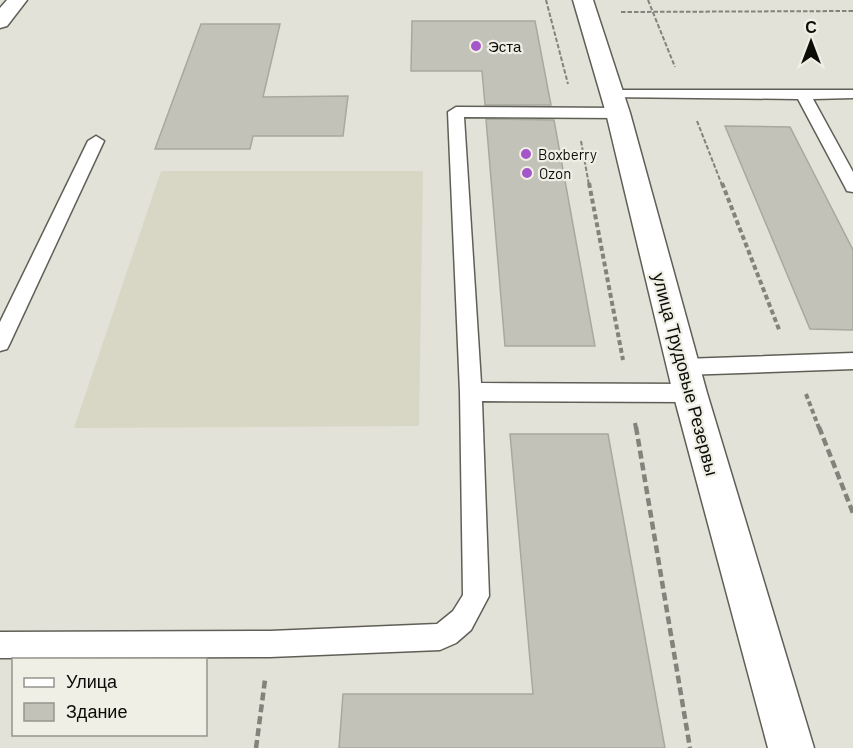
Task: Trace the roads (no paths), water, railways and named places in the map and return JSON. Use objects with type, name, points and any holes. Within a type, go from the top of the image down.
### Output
[{"type":"street","points":[[0,22],[17,0]]},
{"type":"street","name":"улица Трудовые Резервы","points":[[585,6],[615,103],[686,380],[791,748]]},
{"type":"lane","points":[[0,645],[270,644],[440,637],[453,631],[468,616],[476,596],[471,392],[456,112],[615,103],[686,94],[853,94]]},
{"type":"lane","points":[[803,94],[853,187]]},
{"type":"lane","points":[[0,343],[96,141]]},
{"type":"lane","points":[[471,392],[686,380],[793,363],[853,361]]},
{"type":"place","name":"Эста","points":[[476,46]]},
{"type":"place","name":"Boxberry","points":[[526,154]]},
{"type":"place","name":"Ozon","points":[[527,173]]}]
